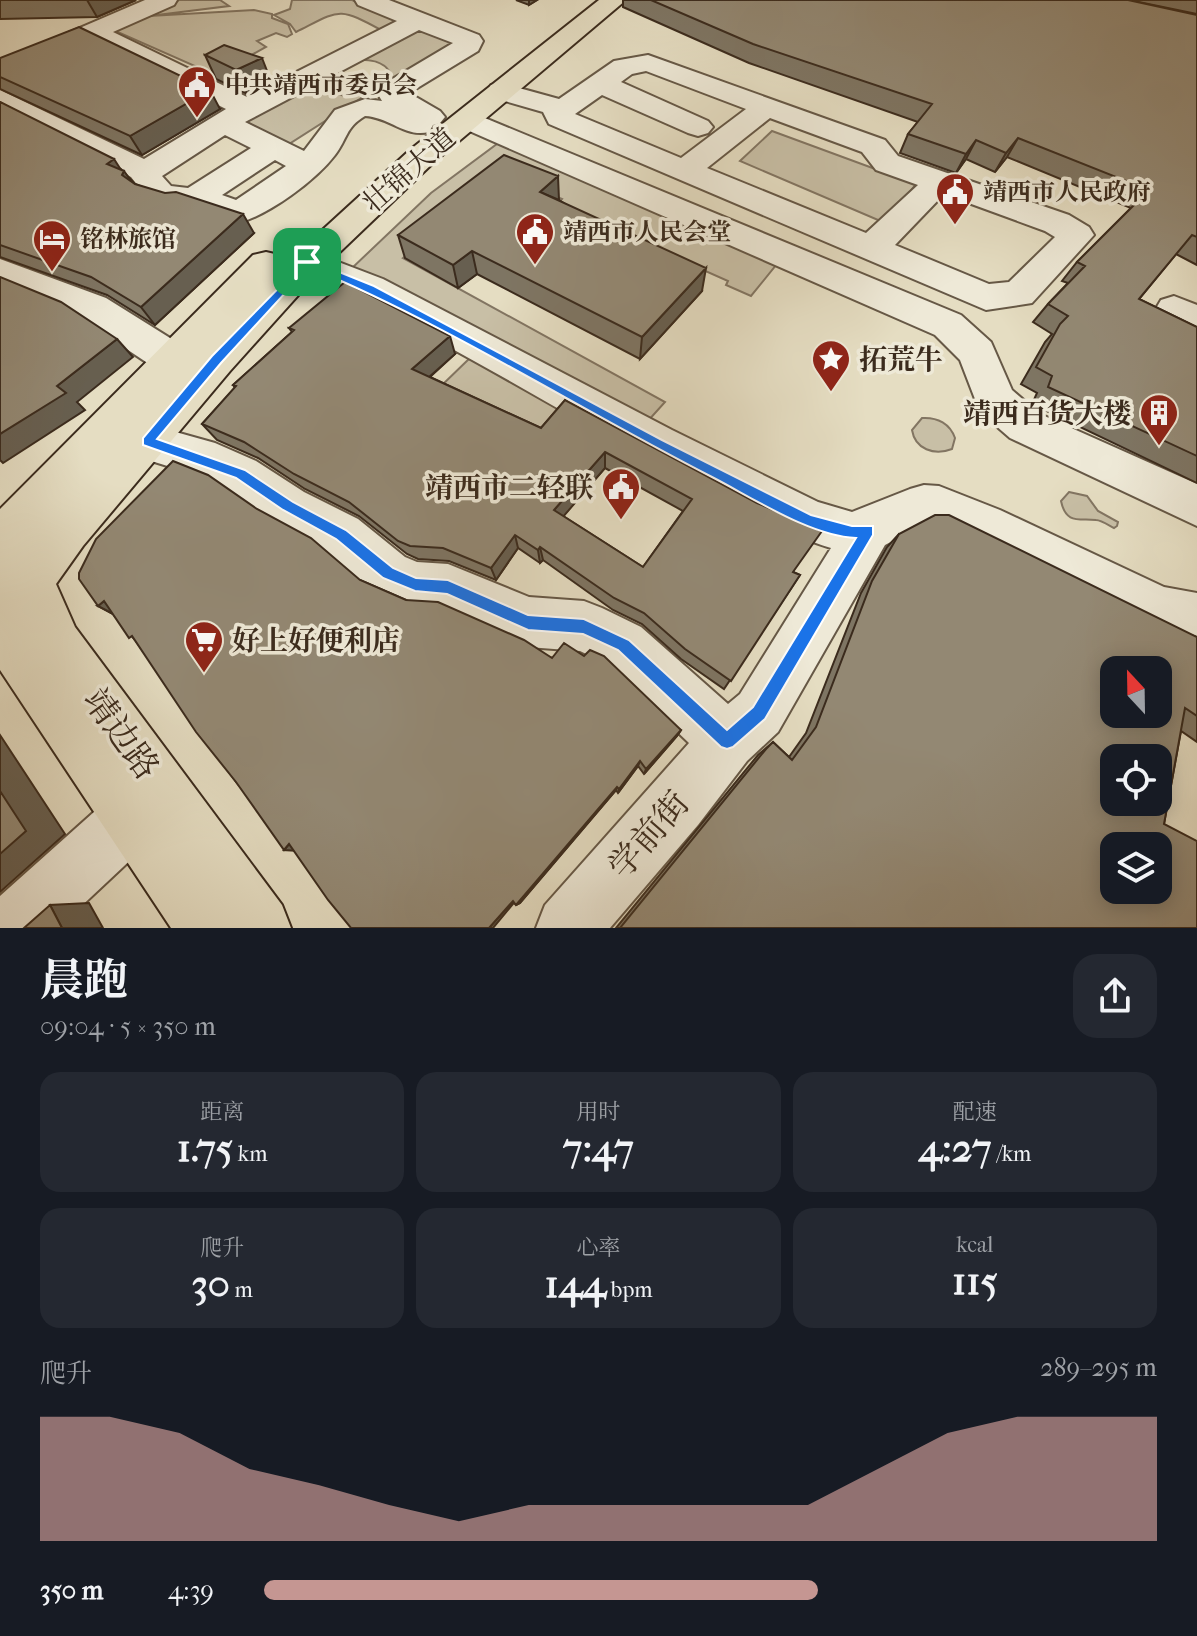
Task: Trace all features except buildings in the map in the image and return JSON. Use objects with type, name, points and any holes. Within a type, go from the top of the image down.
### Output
[{"type":"main road","name":"壮锦大道","points":[[6,570],[63,479],[172,359],[287,243],[424,121],[589,0]]},
{"type":"main road","name":"壮锦大道","points":[[6,570],[66,531],[307,262],[422,156],[614,0]]},
{"type":"main road","name":"靖边路","points":[[6,570],[134,816],[209,928]]},
{"type":"main road","name":"靖边路","points":[[6,570],[259,928]]},
{"type":"street","points":[[14,55],[30,42],[47,52],[165,0]]},
{"type":"street","points":[[367,0],[413,14],[470,41],[469,45],[394,90],[393,96],[424,121]]},
{"type":"street","points":[[145,172],[413,14],[452,9]]},
{"type":"street","points":[[90,31],[236,116],[271,149],[306,164]]},
{"type":"street","points":[[602,84],[697,150],[871,248],[986,297],[1006,298],[1019,294],[1077,235],[1069,228],[887,163],[878,156],[879,150],[874,146],[755,116],[648,63],[624,67],[557,113],[559,118],[697,150],[755,116]]},
{"type":"street","points":[[501,91],[563,109]]},
{"type":"street","points":[[0,99],[145,172],[147,179],[160,193],[178,199],[196,197],[271,149]]},
{"type":"street","points":[[196,197],[228,211],[246,210],[324,150],[328,137],[341,120],[363,107],[378,107],[424,121]]},
{"type":"street","points":[[468,120],[927,314],[955,330],[977,352],[995,400],[1025,426],[1197,506]]},
{"type":"street","points":[[871,248],[920,203],[938,181]]},
{"type":"street","points":[[307,262],[370,288],[657,443],[808,520],[852,533],[868,530],[910,509],[924,505],[939,506],[1160,611],[1197,618]]},
{"type":"street","points":[[1,271],[93,308],[172,359]]},
{"type":"street","points":[[147,442],[215,462],[240,474],[288,506],[341,534],[368,559],[415,585],[448,587],[528,622],[584,626],[623,645],[727,741]]},
{"type":"street","name":"学前街","points":[[568,928],[677,804],[727,741],[759,713],[868,530]]},
{"type":"street","points":[[12,928],[134,816]]},
{"type":"shaded area","points":[[179,0],[220,0],[229,6],[149,16],[254,10],[272,14],[272,18],[288,24],[292,34],[287,37],[276,33],[257,41],[266,47],[215,75],[113,30]]},
{"type":"shaded area","points":[[292,0],[352,0],[402,20],[381,30],[355,17],[338,14],[296,32],[290,24],[274,15],[290,9]]},
{"type":"shaded area","points":[[413,26],[456,43],[386,84],[391,74],[380,63],[354,60]]},
{"type":"shaded area","points":[[320,80],[326,91],[345,96],[369,93],[289,144],[244,121]]},
{"type":"shaded area","points":[[772,131],[916,184],[885,223],[740,161]]},
{"type":"shaded area","points":[[501,141],[777,264],[751,296],[726,285],[728,281],[557,205],[562,199],[506,177],[403,258],[665,402],[647,422],[351,269],[431,193]]},
{"type":"shaded area","points":[[473,355],[569,405],[541,436],[439,388]]},
{"type":"shaded area","points":[[922,418],[947,425],[955,438],[952,449],[932,451],[917,442],[912,430]]},
{"type":"shaded area","points":[[1069,492],[1087,496],[1098,511],[1118,522],[1117,526],[1114,528],[1098,520],[1070,517],[1061,501]]},
{"type":"place","name":"中共靖西市委员会","points":[[197,119]]},
{"type":"place","name":"靖西市人民政府","points":[[955,226]]},
{"type":"place","name":"靖西市人民会堂","points":[[535,266]]},
{"type":"place","name":"铭林旅馆","points":[[52,273]]},
{"type":"place","name":"拓荒牛","points":[[831,393]]},
{"type":"place","name":"靖西百货大楼","points":[[1159,447]]},
{"type":"place","name":"靖西市二轻联","points":[[621,521]]},
{"type":"place","name":"好上好便利店","points":[[204,674]]},
{"type":"route","points":[[307,262],[370,288],[657,443],[808,520],[852,533],[868,530],[759,713],[727,741],[623,645],[584,626],[528,622],[448,587],[415,585],[388,573],[341,534],[288,506],[240,474],[215,462],[147,442],[216,360],[307,262]]}]
